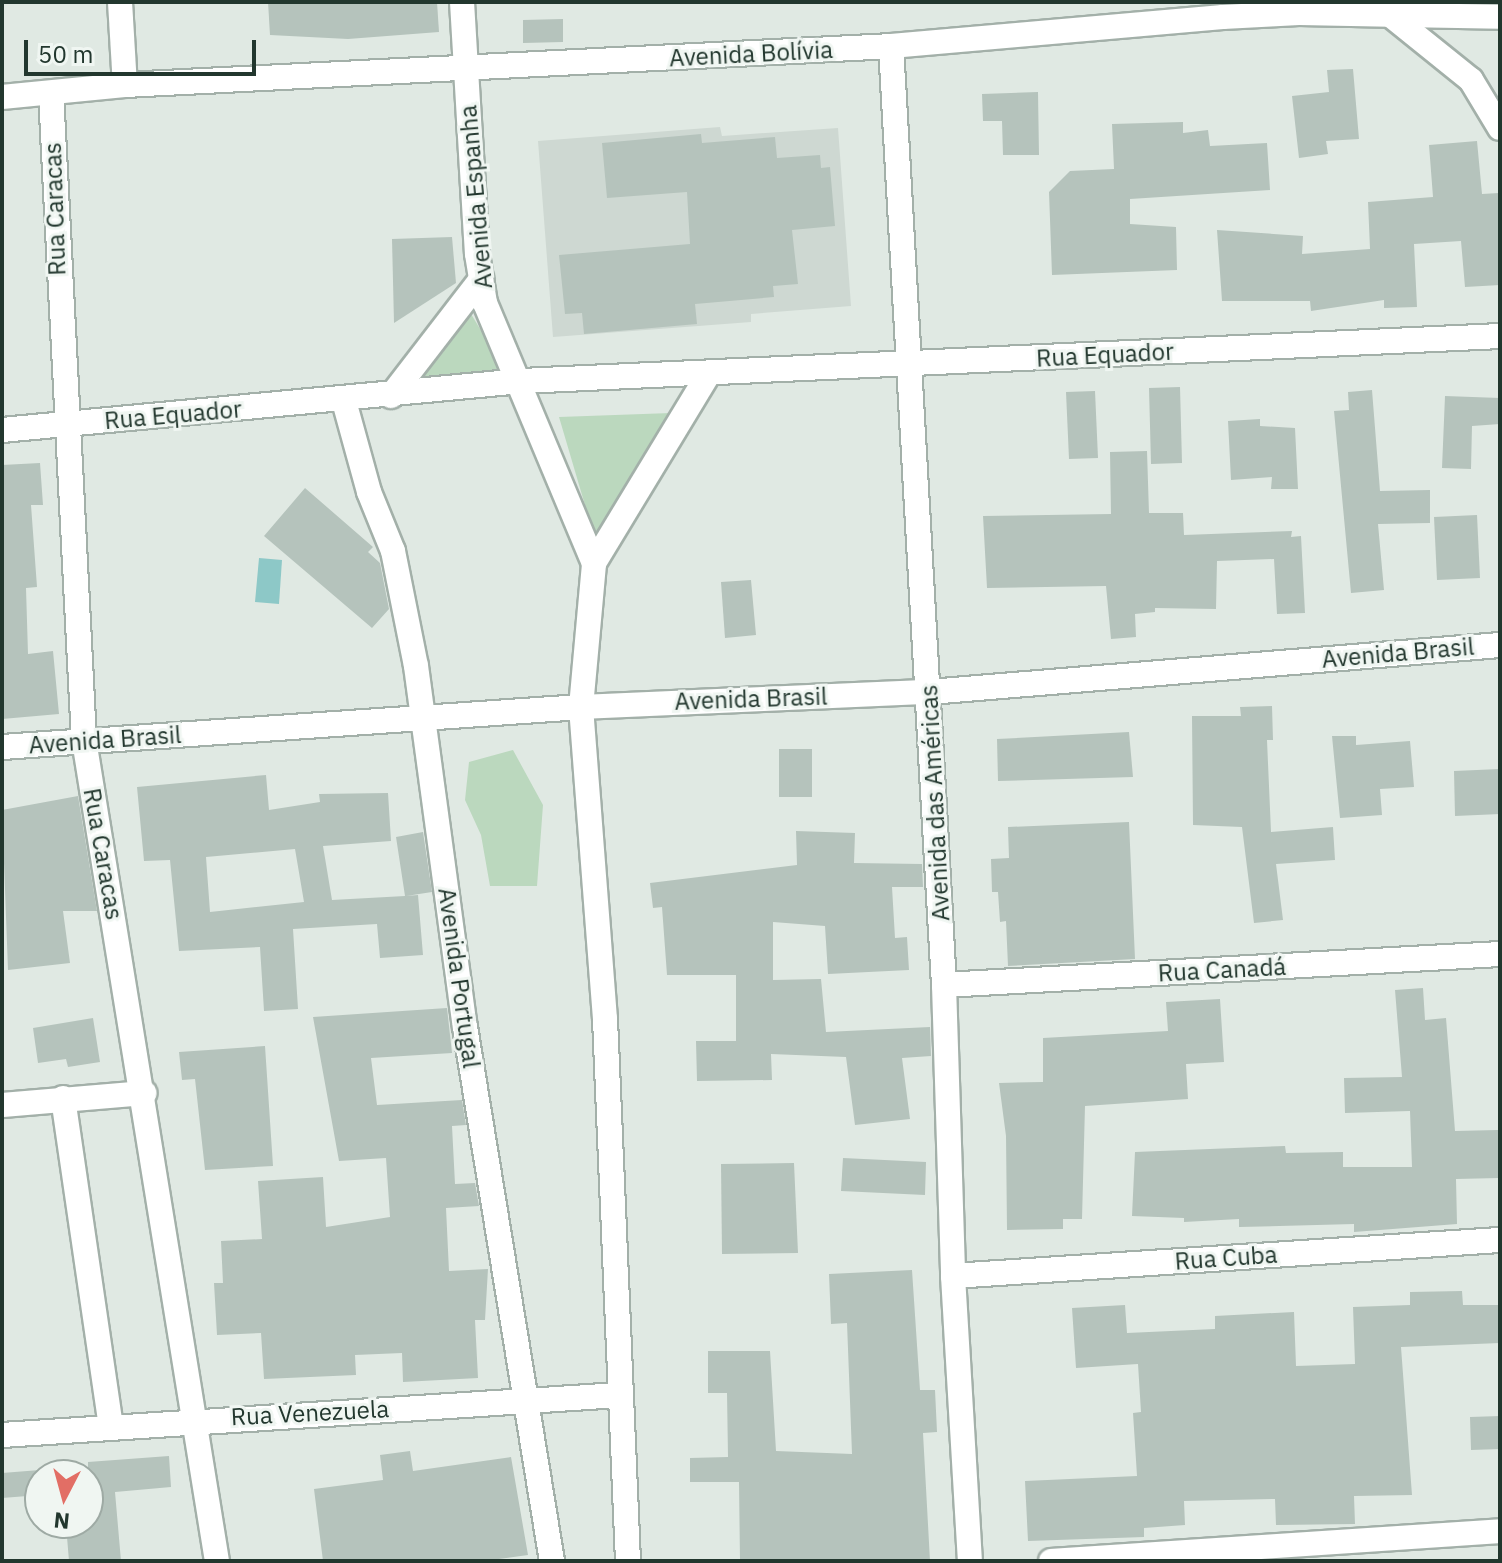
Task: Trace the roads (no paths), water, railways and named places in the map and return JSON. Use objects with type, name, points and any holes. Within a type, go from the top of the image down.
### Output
[{"type":"street","points":[[120,2],[125,85]]},
{"type":"street","name":"Avenida Espanha","points":[[462,2],[485,303],[521,381],[594,563]]},
{"type":"street","points":[[1383,9],[1471,80],[1500,128]]},
{"type":"street","name":"Avenida Bolívia","points":[[2,97],[125,85],[891,46],[1223,17],[1383,9],[1500,17]]},
{"type":"street","name":"Avenida das Américas","points":[[891,46],[929,692],[944,985],[953,1276],[970,1561]]},
{"type":"street","name":"Rua Caracas","points":[[51,93],[64,424],[84,740],[144,1093],[217,1561]]},
{"type":"street","points":[[391,396],[481,279]]},
{"type":"street","name":"Rua Equador","points":[[2,430],[344,401],[521,381],[1500,336]]},
{"type":"street","points":[[628,1561],[605,1019],[581,707],[594,563],[709,373]]},
{"type":"street","name":"Avenida Portugal","points":[[344,401],[369,492],[393,551],[421,718],[465,1027],[552,1561]]},
{"type":"street","name":"Avenida Brasil","points":[[2,747],[581,707],[929,692],[1500,645]]},
{"type":"street","name":"Rua Canadá","points":[[944,985],[1500,954]]},
{"type":"street","points":[[2,1105],[144,1093]]},
{"type":"street","points":[[63,1098],[111,1426]]},
{"type":"street","name":"Rua Cuba","points":[[953,1276],[1500,1240]]},
{"type":"street","name":"Rua Venezuela","points":[[2,1435],[194,1420],[619,1395]]},
{"type":"street","points":[[1051,1561],[1500,1531]]},
{"type":"water","points":[[259,558],[282,560],[279,604],[255,602]]}]
